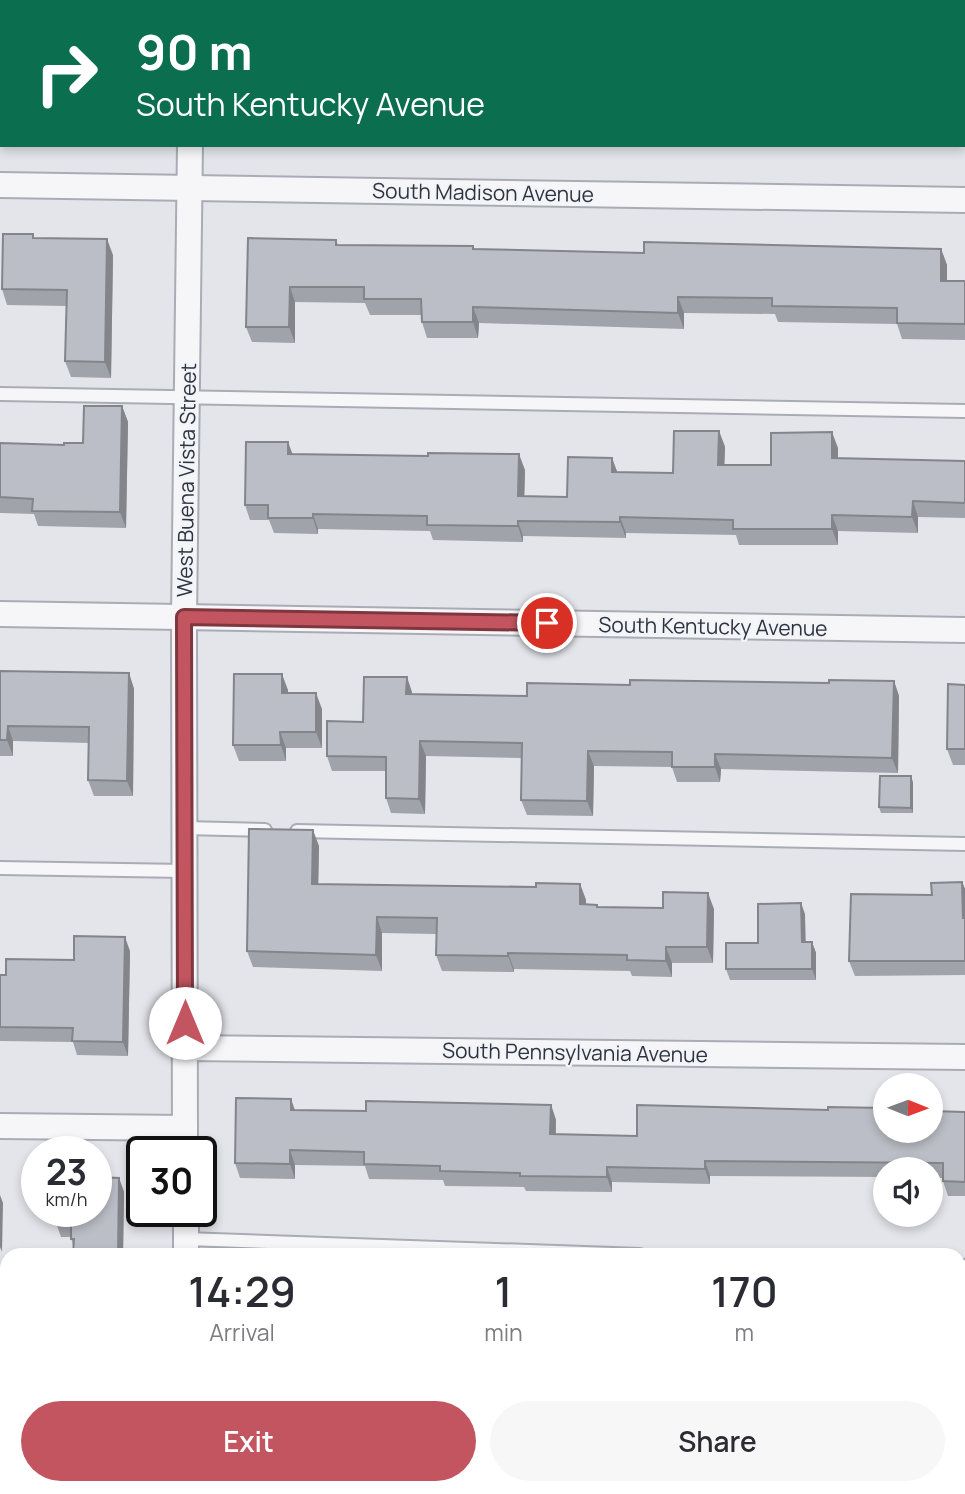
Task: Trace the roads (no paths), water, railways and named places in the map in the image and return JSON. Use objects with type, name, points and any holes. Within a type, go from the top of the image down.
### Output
[{"type":"street","name":"West Buena Vista Street","points":[[185,1136],[184,617],[190,147]]},
{"type":"street","name":"South Madison Avenue","points":[[0,184],[965,200]]},
{"type":"street","name":"South Kentucky Avenue","points":[[0,614],[965,630]]},
{"type":"street","name":"South Pennsylvania Avenue","points":[[185,1048],[965,1057]]},
{"type":"street","points":[[0,1126],[132,1136]]},
{"type":"street","points":[[186,1227],[186,1247]]},
{"type":"lane","points":[[0,394],[965,411]]},
{"type":"lane","points":[[184,828],[965,844]]},
{"type":"lane","points":[[0,868],[185,871]]},
{"type":"lane","points":[[186,1247],[243,1248]]}]
